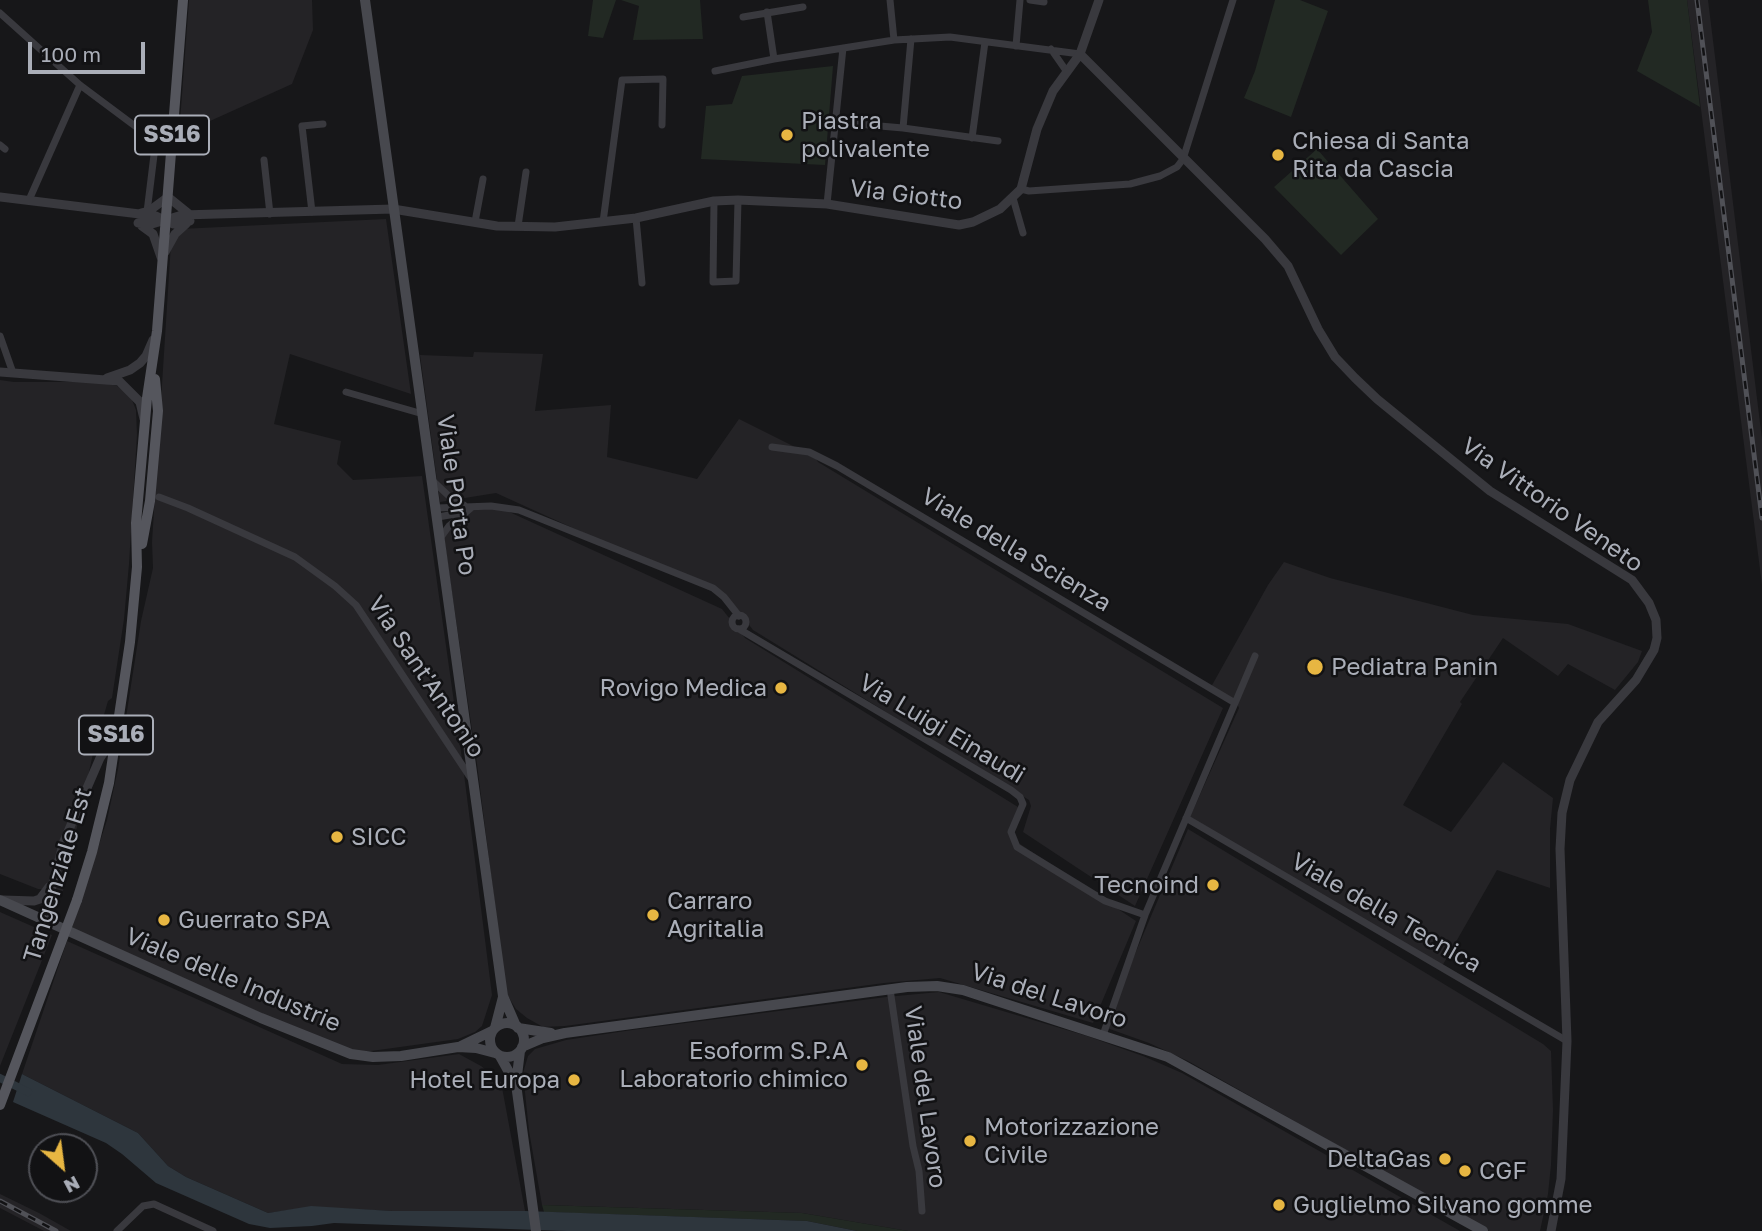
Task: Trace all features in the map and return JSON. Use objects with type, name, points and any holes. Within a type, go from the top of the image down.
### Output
[{"type":"main road","name":"Tangenziale Est","points":[[137,567],[136,523],[157,331],[183,0]]},
{"type":"main road","name":"Viale Porta Po","points":[[365,0],[434,482],[503,996],[524,1038],[516,1084],[536,1231]]},
{"type":"main road","name":"Tangenziale Est","points":[[0,1105],[77,900],[106,795],[130,642],[137,567],[150,501],[158,411],[153,365]]},
{"type":"main road","name":"Viale delle Industrie","points":[[1,900],[261,1018],[351,1054],[373,1057],[401,1056],[458,1047],[476,1048],[498,1054]]},
{"type":"main road","name":"Via del Lavoro","points":[[559,1034],[923,985],[963,989],[1168,1057],[1483,1231]]},
{"type":"main road","name":"Viale Porta Po","points":[[503,996],[489,1040],[516,1084]]},
{"type":"main road","points":[[494,1029],[508,1023],[528,1031],[559,1034]]},
{"type":"main road","name":"Viale delle Industrie","points":[[458,1047],[494,1029]]},
{"type":"main road","points":[[498,1054],[513,1056],[521,1049],[559,1034]]},
{"type":"street","points":[[890,0],[894,40]]},
{"type":"street","points":[[1016,46],[1020,0]]},
{"type":"street","points":[[1030,0],[1044,2]]},
{"type":"street","name":"Via Giotto","points":[[165,221],[176,216],[393,209],[497,226],[555,227],[636,218],[715,201],[738,200],[827,205],[959,225],[986,217],[1021,189],[1037,130],[1053,91],[1080,54],[1099,0]]},
{"type":"street","points":[[1021,189],[1029,191],[1130,184],[1160,176],[1177,167],[1183,159],[1233,0]]},
{"type":"street","points":[[743,17],[803,7]]},
{"type":"street","points":[[767,12],[774,59]]},
{"type":"street","points":[[0,13],[80,85],[151,138],[154,155],[147,212]]},
{"type":"street","points":[[715,71],[894,40],[950,37],[1080,54]]},
{"type":"street","points":[[903,128],[911,39]]},
{"type":"street","points":[[972,138],[985,42]]},
{"type":"street","points":[[827,205],[843,48]]},
{"type":"street","points":[[1054,49],[1067,72]]},
{"type":"street","name":"Via Vittorio Veneto","points":[[1080,54],[1257,231],[1288,266],[1318,329],[1335,357],[1355,379],[1490,491],[1632,580],[1649,603],[1656,620],[1657,638],[1654,650],[1636,680],[1598,722],[1570,780],[1562,813],[1560,849],[1567,1041],[1561,1179],[1551,1229]]},
{"type":"street","points":[[603,222],[622,80],[663,79],[662,125]]},
{"type":"street","points":[[29,200],[80,85]]},
{"type":"street","points":[[834,122],[998,141]]},
{"type":"street","points":[[312,212],[302,126],[323,124]]},
{"type":"street","points":[[264,160],[270,214]]},
{"type":"street","points":[[518,226],[526,172]]},
{"type":"street","points":[[475,222],[483,179]]},
{"type":"street","points":[[0,197],[112,212],[137,219],[156,216],[165,221]]},
{"type":"street","points":[[137,219],[168,197],[194,217],[175,234],[163,260]]},
{"type":"street","points":[[1013,198],[1023,233]]},
{"type":"street","points":[[715,201],[713,282],[736,281],[738,200]]},
{"type":"street","points":[[636,218],[642,283]]},
{"type":"street","points":[[137,219],[153,234],[163,260]]},
{"type":"street","points":[[106,379],[140,363],[157,331]]},
{"type":"street","points":[[0,337],[13,373]]},
{"type":"street","points":[[0,372],[119,381],[140,402],[145,424]]},
{"type":"street","points":[[346,392],[423,414]]},
{"type":"street","name":"Viale della Scienza","points":[[772,447],[809,452],[837,466],[1235,703]]},
{"type":"street","points":[[434,482],[451,498],[471,508]]},
{"type":"street","name":"Via Sant'Antonio","points":[[159,497],[295,557],[335,586],[356,606],[474,783]]},
{"type":"street","name":"Via Luigi Einaudi","points":[[471,508],[491,506],[519,510],[713,588],[731,606],[736,617],[744,619],[743,629],[1020,797],[1023,804],[1011,832],[1017,847],[1105,901],[1145,915]]},
{"type":"street","points":[[438,513],[457,514],[471,508]]},
{"type":"street","points":[[441,537],[449,526],[471,508]]},
{"type":"street","points":[[1103,1035],[1145,915],[1255,656]]},
{"type":"street","points":[[55,925],[49,907],[54,876],[70,824],[100,758],[116,733]]},
{"type":"street","name":"Viale della Tecnica","points":[[1186,818],[1567,1041]]},
{"type":"street","points":[[1,900],[34,901],[45,894],[54,876]]},
{"type":"street","name":"Viale del Lavoro","points":[[890,989],[919,1171],[922,1211]]},
{"type":"street","points":[[117,1231],[143,1206],[154,1204],[213,1231]]},
{"type":"shaded area","points":[[189,0],[312,0],[313,30],[292,84],[179,135]]},
{"type":"shaded area","points":[[593,0],[616,0],[603,38],[588,36]]},
{"type":"shaded area","points":[[621,0],[700,0],[703,39],[633,40],[639,6]]},
{"type":"shaded area","points":[[1275,0],[1300,0],[1328,11],[1291,117],[1244,98],[1255,71]]},
{"type":"shaded area","points":[[1648,0],[1687,0],[1700,107],[1637,71],[1652,32]]},
{"type":"shaded area","points":[[1687,0],[1708,0],[1762,439],[1762,585]]},
{"type":"shaded area","points":[[833,66],[825,165],[701,159],[706,106],[732,104],[742,76]]},
{"type":"shaded area","points":[[1317,149],[1378,219],[1341,255],[1274,187]]},
{"type":"shaded area","points":[[386,219],[411,394],[290,354],[274,424],[341,441],[337,464],[353,480],[422,476],[492,995],[482,1026],[475,1032],[458,1039],[355,1052],[325,1042],[72,928],[107,820],[118,769],[141,621],[153,568],[152,542],[171,243],[180,229]]},
{"type":"shaded area","points":[[474,352],[543,354],[535,411],[611,405],[607,457],[697,479],[739,419],[815,457],[818,462],[1223,708],[1135,906],[1023,832],[1031,806],[1029,800],[753,630],[729,599],[496,493],[440,502],[420,355],[473,357]]},
{"type":"shaded area","points":[[0,380],[101,382],[117,386],[130,395],[136,410],[137,435],[124,619],[112,698],[108,701],[94,749],[63,891],[38,889],[0,874]]},
{"type":"shaded area","points":[[494,505],[722,609],[745,638],[1018,807],[1011,838],[1136,921],[1093,1023],[940,978],[884,983],[565,1026],[543,1027],[516,1009],[506,993],[477,764],[444,538],[453,518],[470,509]]},
{"type":"shaded area","points":[[1284,562],[1330,578],[1473,615],[1568,624],[1642,651],[1638,662],[1615,690],[1568,664],[1558,676],[1503,638],[1460,702],[1462,704],[1403,805],[1451,832],[1503,762],[1553,798],[1550,888],[1497,870],[1441,968],[1190,817],[1239,708],[1237,703],[1211,687],[1268,585]]},
{"type":"shaded area","points":[[1188,829],[1551,1051],[1551,1165],[1540,1231],[1489,1231],[1188,1061],[1104,1027]]},
{"type":"shaded area","points":[[0,912],[52,935],[0,1066]]},
{"type":"shaded area","points":[[67,941],[342,1064],[378,1065],[459,1054],[481,1066],[501,1082],[525,1211],[392,1211],[311,1207],[268,1213],[186,1177],[168,1166],[138,1133],[22,1074]]},
{"type":"shaded area","points":[[939,992],[1087,1036],[1182,1073],[1460,1231],[908,1231],[802,1213],[542,1205],[529,1131],[523,1073],[528,1056],[535,1049],[566,1040],[632,1030]]},
{"type":"shaded area","points":[[22,1074],[138,1133],[168,1166],[186,1177],[268,1213],[311,1206],[392,1211],[525,1211],[807,1221],[857,1231],[567,1231],[334,1223],[270,1228],[249,1224],[156,1183],[122,1154],[98,1139],[98,1133],[83,1133],[13,1102]]},
{"type":"shaded area","points":[[0,1194],[71,1231],[44,1231],[0,1208]]},
{"type":"shaded area","points":[[542,1205],[802,1213],[908,1231],[857,1231],[807,1221],[544,1212]]},
{"type":"waterway","points":[[0,1078],[28,1092]]},
{"type":"railway","points":[[1697,0],[1762,518]]},
{"type":"railway","points":[[0,1201],[56,1231]]},
{"type":"place","name":"Piastra polivalente","points":[[787,135]]},
{"type":"place","name":"Chiesa di Santa Rita da Cascia","points":[[1278,155]]},
{"type":"place","name":"Pediatra Panin","points":[[1315,667]]},
{"type":"place","name":"Rovigo Medica","points":[[781,688]]},
{"type":"place","name":"SICC","points":[[337,837]]},
{"type":"place","name":"Tecnoind","points":[[1213,885]]},
{"type":"place","name":"Carraro Agritalia","points":[[653,915]]},
{"type":"place","name":"Guerrato SPA","points":[[164,920]]},
{"type":"place","name":"Esoform S.P.A Laboratorio chimico","points":[[862,1065]]},
{"type":"place","name":"Hotel Europa","points":[[574,1080]]},
{"type":"place","name":"Motorizzazione Civile","points":[[970,1141]]},
{"type":"place","name":"DeltaGas","points":[[1445,1159]]},
{"type":"place","name":"CGF","points":[[1465,1171]]},
{"type":"place","name":"Guglielmo Silvano gomme","points":[[1279,1205]]}]
